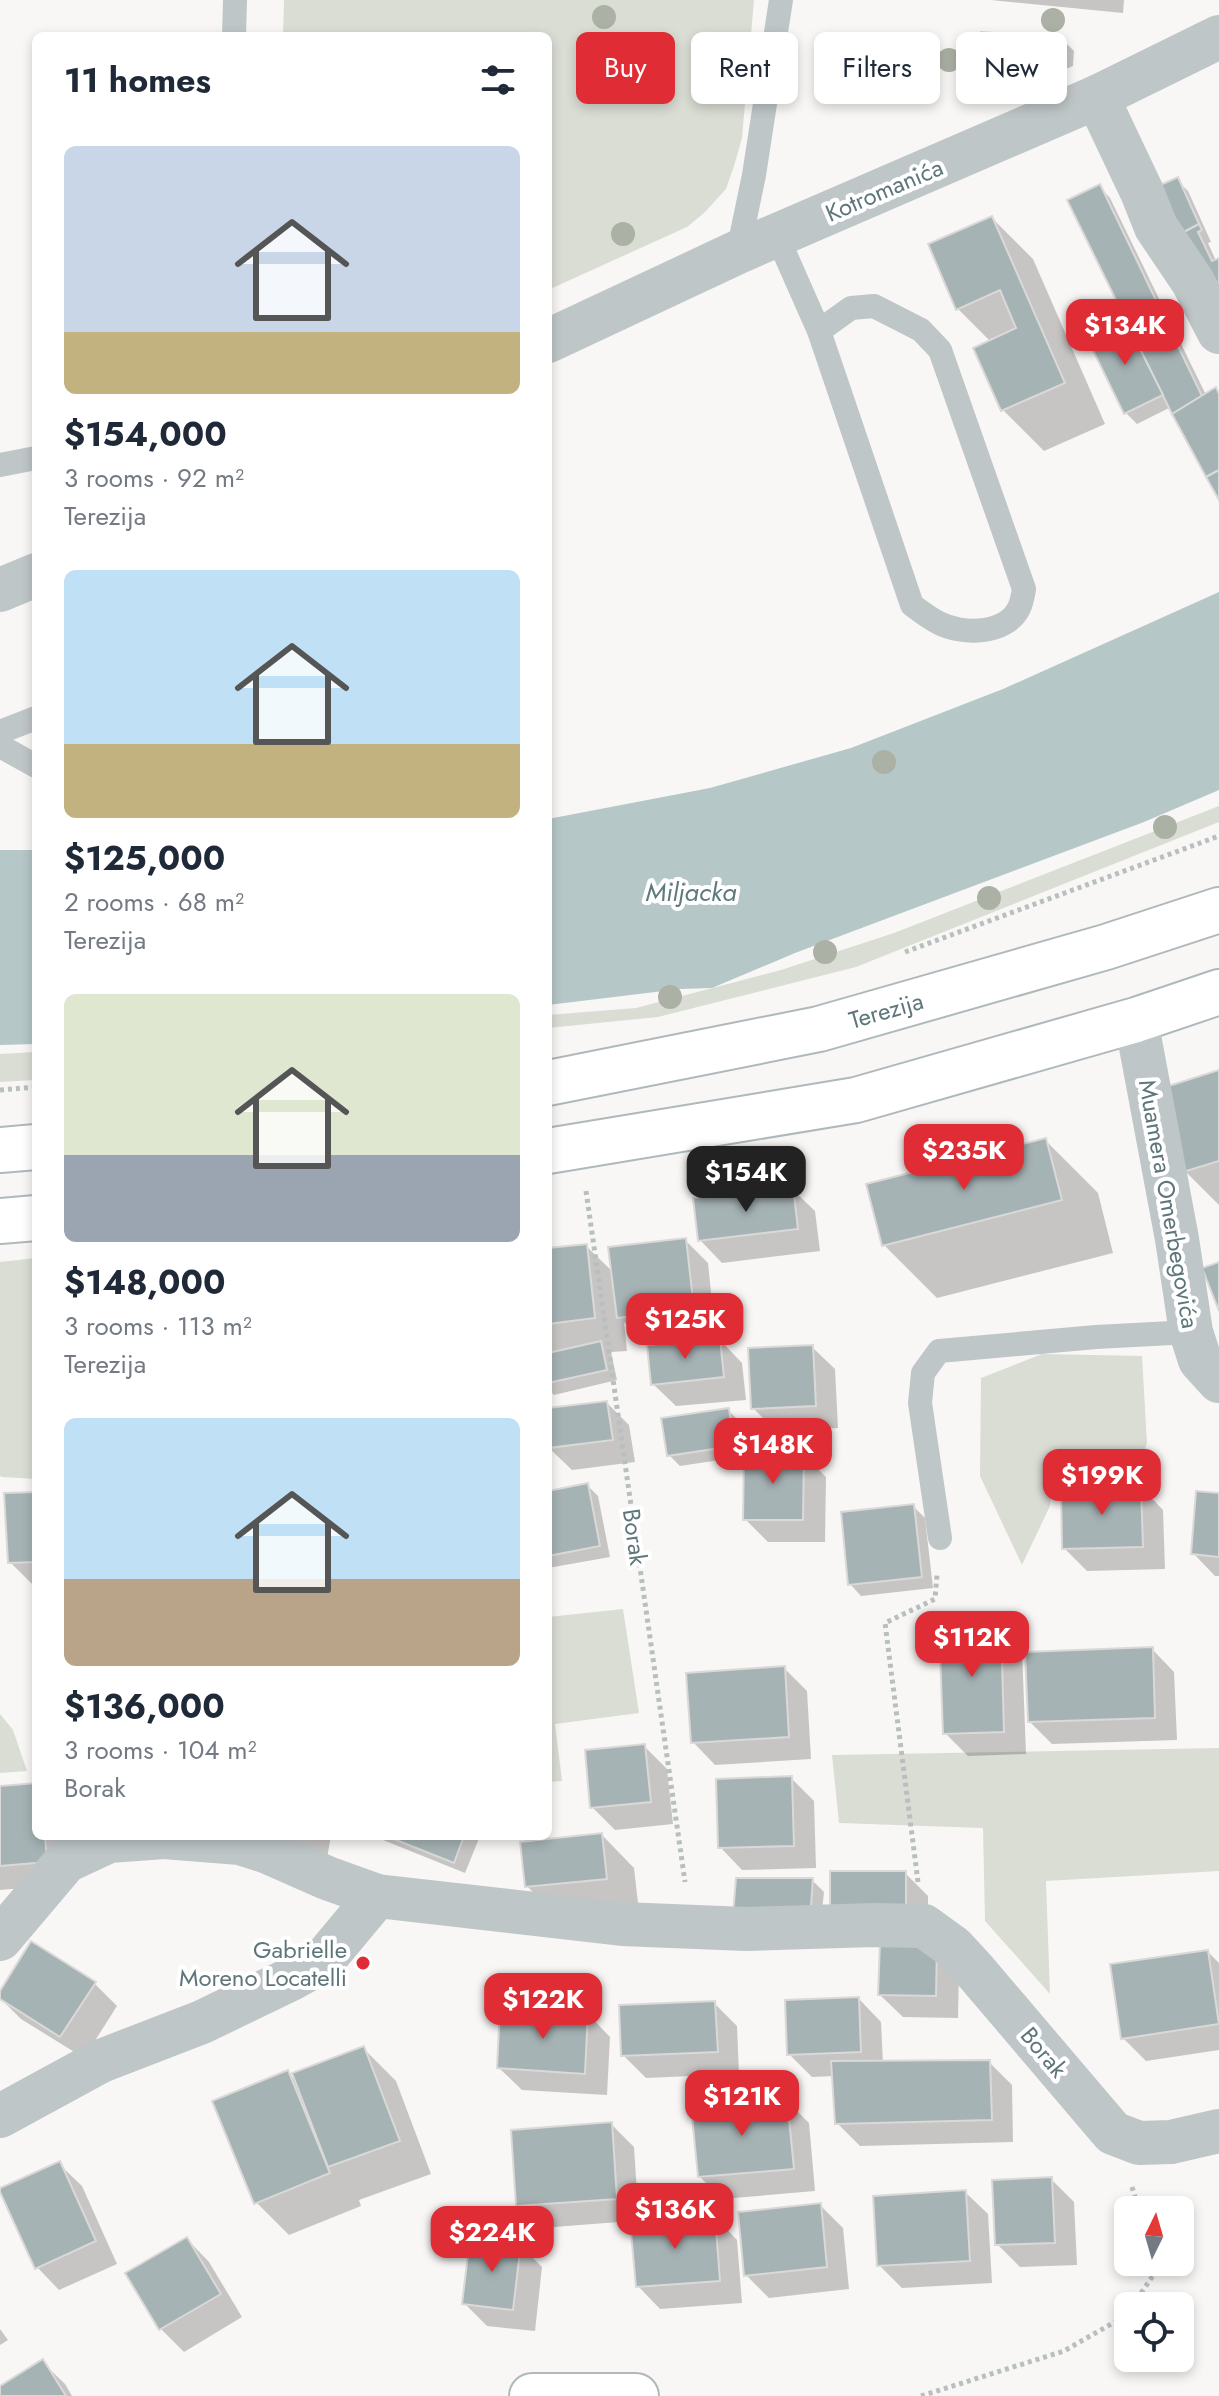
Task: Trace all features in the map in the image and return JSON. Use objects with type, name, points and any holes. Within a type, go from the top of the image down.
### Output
[{"type":"main road","name":"Terezija","points":[[552,1082],[819,1029],[1106,947],[1219,910]]},
{"type":"main road","points":[[564,1149],[856,1100],[1136,1020],[1219,992]]},
{"type":"main road","points":[[0,1150],[32,1147]]},
{"type":"main road","points":[[0,1221],[32,1218]]},
{"type":"main road","points":[[532,2396],[636,2396]]},
{"type":"street","name":"Kotromanića","points":[[552,339],[757,244],[1097,97],[1219,37]]},
{"type":"street","points":[[1097,97],[1156,227],[1193,282],[1219,332]]},
{"type":"street","points":[[0,590],[32,577]]},
{"type":"street","name":"Muamera Omerbegovića","points":[[1136,1020],[1191,1332],[1200,1360],[1219,1381]]},
{"type":"street","points":[[0,1939],[66,1861],[109,1841],[123,1840]]},
{"type":"street","points":[[202,1840],[240,1843],[377,1896],[622,1924],[746,1929],[924,1926]]},
{"type":"street","points":[[0,2116],[101,2061],[202,2022],[322,1962],[377,1896]]},
{"type":"street","name":"Borak","points":[[924,1926],[953,1947],[976,1972],[1113,2133],[1139,2143],[1171,2142],[1219,2131]]},
{"type":"lane","points":[[234,32],[235,0]]},
{"type":"lane","points":[[781,0],[754,175],[757,244],[819,331],[912,605],[940,624],[961,631],[994,628],[1008,621],[1019,608],[1024,589],[940,350],[921,330],[874,306],[851,308],[819,331]]},
{"type":"lane","points":[[0,465],[32,459]]},
{"type":"lane","points":[[0,732],[32,720]]},
{"type":"lane","points":[[0,746],[32,764]]},
{"type":"lane","points":[[940,1538],[920,1403],[923,1373],[939,1351],[1191,1332]]},
{"type":"path","points":[[900,954],[1219,836]]},
{"type":"path","points":[[0,1090],[32,1087]]},
{"type":"path","name":"Borak","points":[[564,1149],[691,1927]]},
{"type":"path","points":[[924,1926],[885,1623],[935,1599],[940,1538]]},
{"type":"path","points":[[921,2396],[1064,2351],[1114,2322]]},
{"type":"shaded area","points":[[284,0],[754,0],[751,32],[691,32],[691,104],[745,104],[742,138],[726,189],[687,227],[552,288],[552,32],[283,32]]},
{"type":"shaded area","points":[[1219,806],[1219,822],[856,967],[658,1017],[552,1028],[552,1015],[636,1008],[781,970],[894,933]]},
{"type":"shaded area","points":[[32,1052],[32,1080],[0,1082],[0,1054]]},
{"type":"shaded area","points":[[32,1258],[32,1479],[0,1476],[0,1262]]},
{"type":"shaded area","points":[[1042,1354],[1142,1356],[1147,1443],[1141,1462],[1056,1461],[1050,1506],[1022,1565],[980,1476],[981,1378]]},
{"type":"shaded area","points":[[623,1609],[639,1713],[555,1724],[562,1781],[552,1782],[552,1617]]},
{"type":"shaded area","points":[[0,1714],[13,1730],[27,1771],[0,1773]]},
{"type":"shaded area","points":[[1219,1748],[1219,1871],[1046,1881],[1050,1994],[985,1921],[983,1828],[839,1823],[832,1755]]},
{"type":"water","name":"Miljacka","points":[[1219,592],[1219,790],[1144,822],[795,953],[712,988],[552,1005],[552,818],[710,788],[851,748],[1003,689]]},
{"type":"water","points":[[0,850],[32,850],[32,1044],[0,1045]]},
{"type":"building","points":[[1178,177],[1199,224],[1182,233],[1156,187]]},
{"type":"building","points":[[1100,184],[1202,396],[1172,414],[1067,200]]},
{"type":"building","points":[[992,216],[1065,383],[1001,411],[973,348],[1016,328],[1000,290],[956,310],[928,244]]},
{"type":"building","points":[[1199,224],[1202,230],[1198,232],[1212,261],[1219,258],[1219,291],[1182,233]]},
{"type":"building","points":[[1125,319],[1163,395],[1124,414],[1087,338]]},
{"type":"building","points":[[1216,387],[1219,394],[1219,470],[1206,477],[1172,414]]},
{"type":"building","points":[[1219,470],[1219,500],[1206,477]]},
{"type":"building","points":[[1219,1070],[1219,1161],[1183,1172],[1156,1090]]},
{"type":"building","points":[[1046,1138],[1062,1200],[882,1246],[866,1184]]},
{"type":"building","points":[[793,1186],[798,1229],[698,1241],[693,1198]]},
{"type":"building","points":[[686,1238],[694,1309],[617,1318],[608,1247]]},
{"type":"building","points":[[587,1244],[595,1318],[552,1323],[552,1248]]},
{"type":"building","points":[[1219,1262],[1219,1311],[1202,1268]]},
{"type":"building","points":[[720,1338],[724,1377],[651,1385],[647,1345]]},
{"type":"building","points":[[601,1341],[607,1370],[552,1382],[552,1352]]},
{"type":"building","points":[[813,1345],[816,1406],[751,1409],[748,1348]]},
{"type":"building","points":[[607,1401],[613,1440],[552,1448],[552,1408]]},
{"type":"building","points":[[729,1408],[734,1446],[667,1456],[661,1418]]},
{"type":"building","points":[[744,1451],[804,1452],[803,1520],[743,1520]]},
{"type":"building","points":[[588,1483],[600,1546],[552,1555],[552,1490]]},
{"type":"building","points":[[1141,1485],[1143,1547],[1062,1549],[1061,1488]]},
{"type":"building","points":[[1196,1491],[1219,1493],[1219,1557],[1191,1554]]},
{"type":"building","points":[[32,1492],[32,1562],[8,1563],[4,1493]]},
{"type":"building","points":[[914,1504],[922,1577],[848,1585],[841,1512]]},
{"type":"building","points":[[1001,1624],[1004,1732],[943,1734],[939,1627]]},
{"type":"building","points":[[1153,1647],[1155,1718],[1028,1722],[1025,1652]]},
{"type":"building","points":[[785,1666],[789,1737],[691,1743],[686,1673]]},
{"type":"building","points":[[645,1744],[651,1802],[590,1808],[585,1750]]},
{"type":"building","points":[[792,1776],[794,1846],[718,1848],[716,1779]]},
{"type":"building","points":[[32,1783],[32,1840],[45,1840],[47,1862],[0,1866],[0,1786]]},
{"type":"building","points":[[602,1833],[607,1879],[525,1887],[520,1842]]},
{"type":"building","points":[[396,1840],[463,1840],[454,1863]]},
{"type":"building","points":[[830,1871],[906,1871],[906,1916],[830,1916]]},
{"type":"building","points":[[736,1878],[813,1878],[810,1920],[733,1915]]},
{"type":"building","points":[[31,1941],[96,1982],[60,2037],[0,1999],[0,1991]]},
{"type":"building","points":[[880,1942],[937,1944],[936,1996],[878,1995]]},
{"type":"building","points":[[1208,1950],[1219,2024],[1121,2039],[1110,1964]]},
{"type":"building","points":[[859,1997],[861,2052],[787,2055],[785,2000]]},
{"type":"building","points":[[715,2001],[718,2052],[621,2056],[619,2005]]},
{"type":"building","points":[[500,2008],[588,2012],[585,2074],[497,2068]]},
{"type":"building","points":[[364,2046],[400,2141],[328,2167],[292,2073]]},
{"type":"building","points":[[990,2060],[992,2120],[835,2124],[831,2061]]},
{"type":"building","points":[[288,2070],[330,2173],[254,2204],[212,2101]]},
{"type":"building","points":[[787,2098],[794,2169],[698,2177],[691,2106]]},
{"type":"building","points":[[612,2122],[617,2199],[516,2206],[511,2130]]},
{"type":"building","points":[[60,2161],[96,2241],[35,2269],[0,2188]]},
{"type":"building","points":[[1052,2177],[1055,2243],[995,2245],[992,2180]]},
{"type":"building","points":[[966,2190],[970,2261],[877,2266],[873,2196]]},
{"type":"building","points":[[821,2203],[827,2267],[744,2276],[738,2212]]},
{"type":"building","points":[[715,2215],[720,2281],[636,2287],[630,2221]]},
{"type":"building","points":[[187,2237],[221,2294],[159,2330],[125,2273]]},
{"type":"building","points":[[470,2238],[521,2243],[513,2310],[462,2304]]},
{"type":"building","points":[[43,2359],[66,2396],[0,2396],[0,2386]]},
{"type":"place","name":"Gabrielle Moreno Locatelli","points":[[363,1963]]}]
